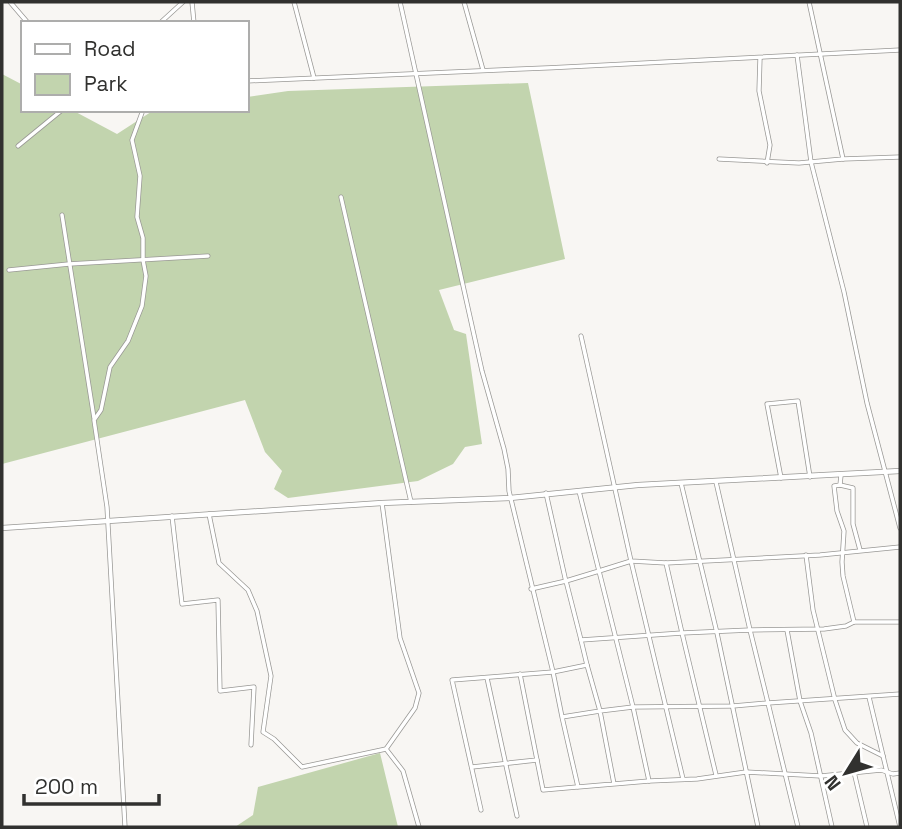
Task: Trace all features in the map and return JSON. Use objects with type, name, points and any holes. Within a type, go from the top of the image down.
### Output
[{"type":"street","points":[[10,2],[26,21]]},
{"type":"street","points":[[162,21],[183,2]]},
{"type":"street","points":[[192,2],[194,21]]},
{"type":"street","points":[[294,2],[314,78]]},
{"type":"street","points":[[400,2],[482,372],[504,449],[510,498],[578,787]]},
{"type":"street","points":[[464,2],[483,70]]},
{"type":"street","points":[[808,2],[822,54],[843,159]]},
{"type":"street","points":[[248,81],[900,50]]},
{"type":"street","points":[[797,55],[811,162],[844,292],[867,403],[900,528]]},
{"type":"street","points":[[760,58],[760,91],[770,145],[767,163]]},
{"type":"street","points":[[18,146],[60,112]]},
{"type":"street","points":[[94,420],[101,410],[110,367],[128,341],[142,306],[146,275],[143,238],[137,217],[140,176],[132,140],[142,112]]},
{"type":"street","points":[[719,159],[767,163],[900,157]]},
{"type":"street","points":[[341,197],[411,502]]},
{"type":"street","points":[[62,215],[103,468],[125,827]]},
{"type":"street","points":[[9,270],[208,256]]},
{"type":"street","points":[[581,336],[683,779]]},
{"type":"street","points":[[781,478],[767,404],[798,401],[810,477]]},
{"type":"street","points":[[2,528],[382,503],[510,498],[681,483],[900,471]]},
{"type":"street","points":[[840,485],[841,474]]},
{"type":"street","points":[[716,482],[798,827]]},
{"type":"street","points":[[681,483],[717,632],[758,827]]},
{"type":"street","points":[[854,622],[844,576],[844,531],[837,511],[834,486],[853,488],[853,524],[860,550]]},
{"type":"street","points":[[579,491],[649,781]]},
{"type":"street","points":[[546,493],[600,711],[614,784]]},
{"type":"street","points":[[209,514],[219,563],[248,590],[257,611],[271,676],[263,732],[274,738],[302,767],[386,749],[415,708],[419,693],[400,638],[382,503]]},
{"type":"street","points":[[172,516],[182,604],[218,600],[220,691],[254,687],[251,745]]},
{"type":"street","points":[[531,589],[631,561],[699,562],[900,547]]},
{"type":"street","points":[[806,555],[818,629],[845,730],[857,743],[883,756]]},
{"type":"street","points":[[666,563],[716,775]]},
{"type":"street","points":[[566,581],[581,640],[682,633],[818,629],[846,626],[854,622],[900,622]]},
{"type":"street","points":[[788,630],[800,701],[811,733],[832,827]]},
{"type":"street","points":[[481,810],[452,680],[553,672],[587,665]]},
{"type":"street","points":[[520,674],[543,790],[746,772],[821,776],[881,770],[892,774],[900,773]]},
{"type":"street","points":[[487,677],[517,816]]},
{"type":"street","points":[[562,717],[633,708],[733,706],[900,694]]},
{"type":"street","points":[[869,697],[900,827]]},
{"type":"street","points":[[386,749],[403,771],[419,827]]},
{"type":"street","points":[[471,768],[537,760]]},
{"type":"street","points":[[854,772],[867,827]]},
{"type":"green space","points":[[2,74],[21,84],[21,112],[76,112],[117,134],[151,112],[248,112],[248,97],[288,91],[528,83],[565,259],[439,290],[454,330],[466,334],[482,444],[465,447],[453,464],[418,481],[288,498],[274,489],[282,471],[265,452],[245,400],[2,464]]},
{"type":"green space","points":[[380,753],[398,827],[235,827],[253,815],[258,787]]}]
